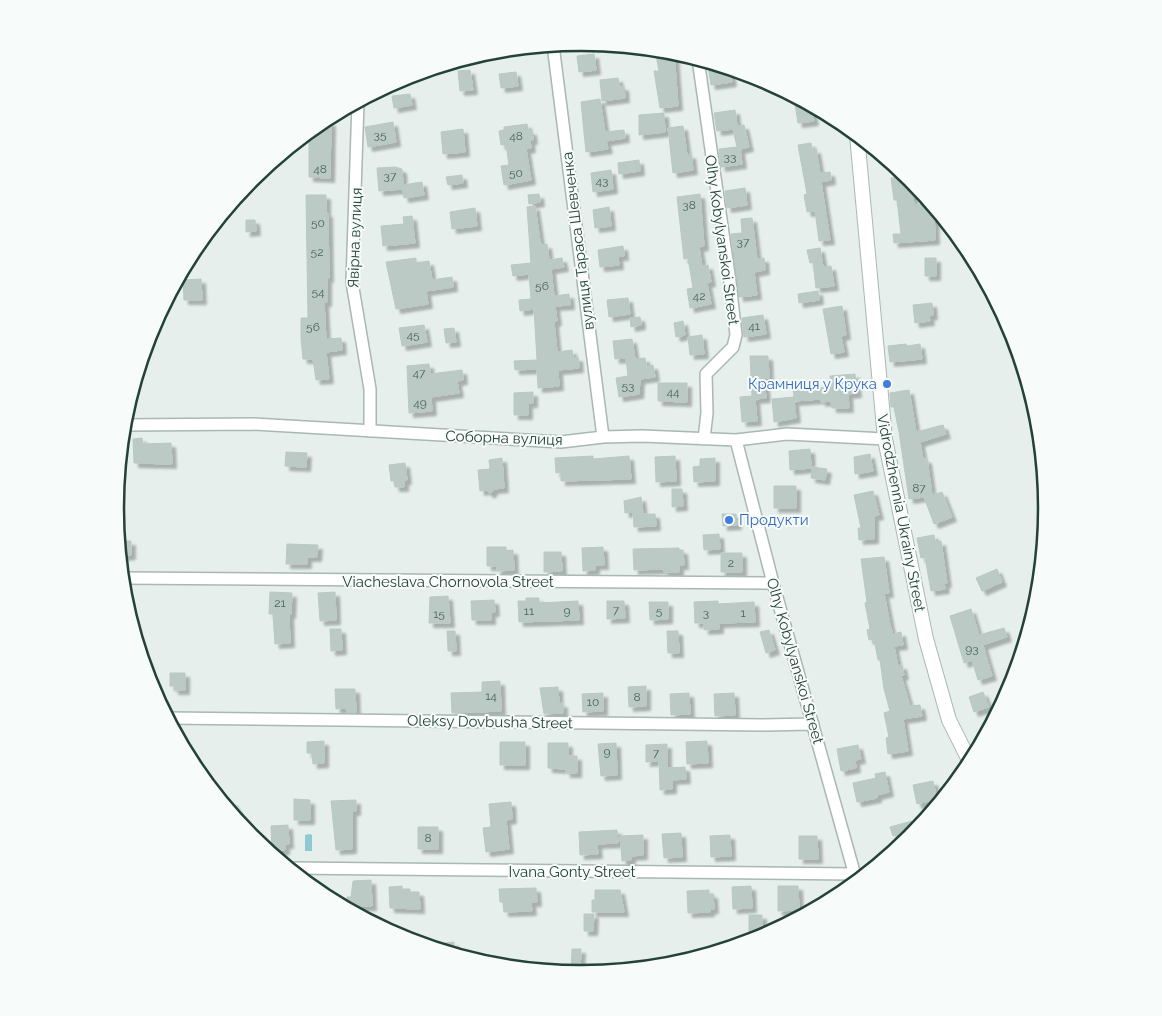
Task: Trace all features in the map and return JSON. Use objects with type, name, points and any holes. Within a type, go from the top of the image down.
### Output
[{"type":"street","name":"вулиця Тараса Шевченка","points":[[554,52],[603,437]]},
{"type":"street","name":"Olhy Kobylyanskoi Street","points":[[699,67],[736,335],[733,347],[706,374],[708,413],[704,439]]},
{"type":"street","name":"Явірна вулиця","points":[[358,109],[352,282],[370,389],[370,431]]},
{"type":"street","name":"Vidrodzhennia Ukrainy Street","points":[[858,145],[885,439],[926,639],[949,720],[966,754]]},
{"type":"street","name":"Соборна вулиця","points":[[132,425],[254,424],[561,442],[603,437],[736,440],[787,434],[885,439]]},
{"type":"street","name":"Olhy Kobylyanskoi Street","points":[[736,440],[773,583],[854,874]]},
{"type":"street","name":"Viacheslava Chornovola Street","points":[[130,578],[773,583]]},
{"type":"street","name":"Oleksy Dovbusha Street","points":[[175,718],[753,725],[813,724]]},
{"type":"street","name":"Ivana Gonty Street","points":[[301,868],[848,878]]},
{"type":"green space","points":[[234,805],[238,805],[244,816]]},
{"type":"water","points":[[305,835],[312,835],[312,851],[305,851]]},
{"type":"building","points":[[594,54],[596,70],[579,72],[577,56]]},
{"type":"building","points":[[656,58],[675,61],[678,106],[660,108],[654,71],[659,71]]},
{"type":"building","points":[[470,70],[473,90],[460,91],[458,71]]},
{"type":"building","points":[[709,70],[731,76],[732,82],[711,85]]},
{"type":"building","points":[[516,72],[518,86],[501,88],[499,74]]},
{"type":"building","points":[[618,78],[620,87],[624,86],[625,98],[602,101],[600,80]]},
{"type":"building","points":[[410,94],[412,105],[394,108],[392,96]]},
{"type":"building","points":[[600,99],[605,132],[624,130],[625,138],[606,141],[608,149],[586,152],[581,102]]},
{"type":"building","points":[[795,105],[813,114],[814,121],[798,123]]},
{"type":"building","points":[[735,110],[737,126],[744,125],[749,147],[740,149],[742,164],[721,167],[719,149],[737,147],[733,129],[717,131],[714,113]]},
{"type":"building","points":[[664,113],[665,132],[639,135],[639,115]]},
{"type":"building","points":[[393,122],[396,142],[368,147],[365,127]]},
{"type":"building","points":[[527,124],[528,131],[532,131],[533,140],[530,140],[531,148],[526,149],[531,180],[504,185],[501,166],[509,165],[506,144],[501,145],[499,131],[504,130],[504,127]]},
{"type":"building","points":[[331,126],[330,178],[309,177],[309,142]]},
{"type":"building","points":[[683,126],[687,155],[691,154],[693,170],[673,173],[668,128]]},
{"type":"building","points":[[463,129],[465,152],[443,154],[441,132]]},
{"type":"building","points":[[811,143],[812,150],[816,149],[820,173],[830,172],[831,180],[821,182],[830,240],[819,241],[815,211],[807,212],[804,195],[807,194],[798,145]]},
{"type":"building","points":[[639,160],[640,171],[619,174],[618,163]]},
{"type":"building","points":[[395,167],[402,169],[403,185],[422,182],[424,195],[404,198],[403,189],[379,191],[377,168]]},
{"type":"building","points":[[611,170],[613,189],[593,192],[591,173]]},
{"type":"building","points":[[462,175],[463,183],[448,185],[446,177]]},
{"type":"building","points":[[896,177],[904,185],[913,195],[914,205],[922,205],[934,220],[935,240],[894,243],[893,234],[901,234],[897,200],[894,200],[891,178]]},
{"type":"building","points":[[745,188],[747,205],[727,208],[725,191]]},
{"type":"building","points":[[539,194],[540,202],[529,204],[528,195]]},
{"type":"building","points":[[700,194],[704,246],[699,247],[702,266],[708,265],[711,282],[707,283],[711,304],[690,308],[687,289],[693,288],[688,258],[684,259],[677,197]]},
{"type":"building","points":[[306,195],[326,195],[329,278],[327,278],[327,302],[324,302],[326,339],[341,338],[342,350],[326,352],[329,379],[316,380],[313,359],[303,359],[301,318],[308,318]]},
{"type":"building","points":[[535,206],[540,241],[542,245],[547,244],[549,260],[562,258],[564,267],[551,269],[554,296],[569,294],[570,305],[555,306],[557,321],[554,322],[557,352],[572,350],[573,358],[578,357],[579,368],[558,370],[559,386],[538,388],[537,369],[515,370],[514,361],[537,360],[534,309],[520,311],[519,300],[531,299],[529,274],[513,276],[511,265],[531,263],[527,207]]},
{"type":"building","points":[[609,207],[611,226],[595,228],[593,210]]},
{"type":"building","points":[[475,208],[477,226],[452,229],[450,212]]},
{"type":"building","points":[[412,216],[415,243],[383,246],[381,226],[404,224],[403,217]]},
{"type":"building","points":[[752,218],[757,259],[764,258],[765,270],[754,272],[757,295],[739,297],[731,234],[742,233],[741,219]]},
{"type":"building","points":[[246,220],[255,220],[256,231],[246,232]]},
{"type":"building","points":[[623,246],[624,256],[618,256],[619,265],[600,267],[598,250]]},
{"type":"building","points":[[820,248],[823,267],[831,266],[834,286],[816,288],[813,262],[810,263],[807,250]]},
{"type":"building","points":[[416,258],[416,263],[429,261],[432,280],[452,277],[453,287],[426,291],[428,304],[396,309],[386,262]]},
{"type":"building","points":[[925,258],[936,258],[936,276],[925,276]]},
{"type":"building","points":[[201,279],[202,300],[184,300],[183,283],[185,280]]},
{"type":"building","points":[[818,291],[819,300],[799,303],[798,294]]},
{"type":"building","points":[[628,298],[630,314],[609,317],[607,300]]},
{"type":"building","points":[[932,303],[933,315],[929,316],[930,321],[915,323],[913,305]]},
{"type":"building","points":[[842,306],[846,335],[841,336],[844,352],[831,354],[823,309]]},
{"type":"building","points":[[763,315],[766,334],[744,337],[742,318]]},
{"type":"building","points":[[640,317],[641,325],[631,327],[630,318]]},
{"type":"building","points":[[683,321],[685,335],[676,337],[674,323]]},
{"type":"building","points":[[424,325],[427,342],[402,346],[399,328]]},
{"type":"building","points":[[454,328],[456,342],[446,343],[444,329]]},
{"type":"building","points":[[702,335],[704,354],[690,355],[688,337]]},
{"type":"building","points":[[632,339],[635,359],[645,358],[646,366],[653,365],[655,377],[640,379],[639,394],[619,397],[616,378],[628,376],[626,358],[615,359],[613,341]]},
{"type":"building","points":[[906,344],[907,346],[920,344],[922,359],[890,362],[888,346]]},
{"type":"building","points":[[750,356],[768,356],[769,378],[764,378],[766,398],[755,399],[757,421],[742,422],[740,397],[752,396]]},
{"type":"building","points":[[429,364],[430,374],[462,370],[463,380],[457,381],[459,393],[431,397],[432,411],[409,413],[407,366]]},
{"type":"building","points":[[855,374],[857,393],[848,394],[849,408],[832,408],[831,401],[821,402],[821,399],[794,401],[796,418],[774,422],[772,399],[794,397],[793,386],[804,385],[804,389],[832,387],[830,376]]},
{"type":"building","points":[[658,383],[687,383],[687,402],[658,401]]},
{"type":"building","points":[[909,390],[916,432],[943,425],[946,434],[920,442],[923,459],[927,459],[932,495],[942,492],[952,517],[934,524],[924,497],[909,499],[899,432],[894,407],[891,407],[890,393]]},
{"type":"building","points":[[533,392],[533,403],[528,403],[528,415],[514,415],[514,393]]},
{"type":"building","points":[[142,438],[143,444],[171,443],[172,464],[134,463],[133,439]]},
{"type":"building","points":[[810,449],[811,468],[790,470],[789,451]]},
{"type":"building","points":[[286,452],[307,453],[306,467],[285,466]]},
{"type":"building","points":[[870,454],[873,471],[855,474],[854,457]]},
{"type":"building","points":[[593,456],[593,459],[629,456],[631,479],[561,481],[561,472],[556,473],[555,458]]},
{"type":"building","points":[[675,456],[676,481],[656,482],[655,457]]},
{"type":"building","points":[[502,458],[504,488],[494,489],[490,494],[486,490],[480,491],[478,470],[490,469],[489,460]]},
{"type":"building","points":[[715,458],[715,481],[694,482],[693,467],[700,466],[700,459]]},
{"type":"building","points":[[405,463],[407,480],[404,480],[404,487],[395,487],[394,481],[391,481],[389,465]]},
{"type":"building","points":[[812,467],[827,469],[825,480],[811,478]]},
{"type":"building","points":[[774,486],[796,486],[796,508],[774,508]]},
{"type":"building","points":[[672,489],[682,489],[683,506],[672,507]]},
{"type":"building","points":[[873,491],[879,515],[874,516],[874,539],[859,540],[858,528],[861,528],[854,495]]},
{"type":"building","points":[[641,497],[643,514],[655,514],[656,526],[634,527],[633,512],[625,513],[624,501]]},
{"type":"building","name":"Продукти","points":[[722,514],[736,514],[737,525],[723,526]]},
{"type":"building","points":[[719,534],[720,549],[704,550],[703,535]]},
{"type":"building","points":[[934,535],[935,542],[941,541],[947,583],[944,583],[945,589],[931,591],[925,557],[921,558],[917,538]]},
{"type":"building","points":[[125,541],[131,541],[131,555],[127,555]]},
{"type":"building","points":[[287,544],[318,545],[317,557],[307,557],[307,564],[286,564]]},
{"type":"building","points":[[487,547],[506,547],[506,551],[513,550],[514,570],[497,571],[497,566],[487,566]]},
{"type":"building","points":[[603,547],[604,565],[595,565],[595,570],[583,571],[582,548]]},
{"type":"building","points":[[679,548],[679,550],[683,550],[684,565],[679,565],[679,572],[664,572],[664,569],[634,570],[633,549]]},
{"type":"building","points":[[544,552],[561,552],[562,571],[544,572]]},
{"type":"building","points":[[721,553],[742,553],[742,572],[721,572]]},
{"type":"building","points":[[884,557],[889,593],[884,593],[890,625],[893,634],[901,632],[903,645],[894,646],[898,666],[902,665],[904,675],[901,676],[910,706],[920,705],[922,716],[903,719],[908,751],[888,754],[886,738],[889,737],[884,713],[890,711],[884,689],[880,660],[878,660],[874,639],[869,640],[867,630],[870,629],[865,603],[867,602],[861,559]]},
{"type":"building","points":[[997,569],[1002,582],[982,591],[976,578]]},
{"type":"building","points":[[270,592],[292,593],[291,614],[289,614],[290,643],[275,644],[273,614],[269,614]]},
{"type":"building","points":[[335,592],[336,620],[320,621],[318,593]]},
{"type":"building","points":[[448,596],[450,623],[429,623],[430,597]]},
{"type":"building","points":[[526,598],[539,598],[539,603],[578,601],[579,620],[519,622],[518,601],[526,601]]},
{"type":"building","points":[[494,600],[495,612],[491,612],[491,620],[472,620],[471,601]]},
{"type":"building","points":[[607,601],[624,601],[625,618],[607,619]]},
{"type":"building","points":[[718,601],[718,604],[754,602],[755,622],[719,623],[719,629],[704,630],[704,623],[695,623],[694,602]]},
{"type":"building","points":[[649,602],[668,602],[668,619],[650,620]]},
{"type":"building","points":[[971,609],[979,635],[1004,628],[1007,637],[983,645],[992,676],[978,680],[972,660],[964,663],[950,616]]},
{"type":"building","points":[[330,629],[341,629],[342,650],[331,651]]},
{"type":"building","points":[[769,630],[775,650],[766,653],[760,632]]},
{"type":"building","points":[[447,631],[455,631],[456,651],[448,651]]},
{"type":"building","points":[[667,631],[678,631],[679,653],[668,653]]},
{"type":"building","points":[[170,673],[185,673],[185,690],[174,690],[174,686],[170,686]]},
{"type":"building","points":[[500,681],[501,711],[452,713],[451,693],[482,692],[482,682]]},
{"type":"building","points":[[646,686],[646,706],[629,707],[628,687]]},
{"type":"building","points":[[558,687],[559,704],[563,703],[563,713],[544,714],[540,688]]},
{"type":"building","points":[[335,689],[355,689],[356,713],[347,713],[346,708],[336,709]]},
{"type":"building","points":[[983,692],[989,707],[974,712],[969,697]]},
{"type":"building","points":[[603,693],[603,711],[583,712],[582,694]]},
{"type":"building","points":[[689,693],[690,714],[671,715],[670,694]]},
{"type":"building","points":[[734,693],[735,715],[715,716],[714,694]]},
{"type":"building","points":[[324,741],[324,763],[313,764],[312,753],[307,753],[307,742]]},
{"type":"building","points":[[707,741],[708,763],[687,764],[686,742]]},
{"type":"building","points":[[500,742],[525,742],[525,765],[500,765]]},
{"type":"building","points":[[548,743],[568,743],[568,756],[577,756],[577,773],[566,773],[566,769],[548,768]]},
{"type":"building","points":[[616,743],[617,775],[601,776],[598,744]]},
{"type":"building","points":[[667,744],[667,768],[685,767],[686,779],[672,780],[672,789],[660,790],[659,761],[646,762],[646,745]]},
{"type":"building","points":[[858,745],[861,759],[855,760],[856,768],[841,771],[837,749]]},
{"type":"building","points":[[885,772],[889,792],[877,795],[877,798],[857,802],[853,783],[876,778],[875,774]]},
{"type":"building","points":[[933,781],[936,794],[931,800],[917,804],[913,785]]},
{"type":"building","points":[[294,799],[310,800],[310,820],[294,820]]},
{"type":"building","points":[[356,800],[356,811],[352,811],[352,849],[336,850],[331,801]]},
{"type":"building","points":[[511,802],[512,819],[506,820],[509,849],[486,852],[483,828],[491,827],[489,804]]},
{"type":"building","points":[[912,821],[901,834],[893,836],[890,827]]},
{"type":"building","points":[[288,825],[289,844],[285,844],[285,850],[279,850],[272,843],[271,826]]},
{"type":"building","points":[[418,827],[438,827],[438,849],[418,849]]},
{"type":"building","points":[[617,830],[618,843],[597,844],[598,854],[580,855],[579,832]]},
{"type":"building","points":[[681,833],[682,857],[664,858],[662,834]]},
{"type":"building","points":[[643,835],[643,855],[631,856],[631,860],[622,861],[620,836]]},
{"type":"building","points":[[730,835],[731,856],[711,857],[710,836]]},
{"type":"building","points":[[799,836],[817,836],[818,859],[799,859]]},
{"type":"building","points":[[371,880],[372,906],[358,907],[347,900],[347,897],[351,897],[353,881]]},
{"type":"building","points":[[402,886],[402,889],[410,889],[410,892],[419,892],[420,909],[390,908],[389,887]]},
{"type":"building","points":[[751,886],[752,908],[733,909],[732,887]]},
{"type":"building","points":[[778,886],[798,886],[799,909],[778,911]]},
{"type":"building","points":[[536,888],[537,902],[531,902],[532,911],[504,912],[503,902],[500,902],[499,889]]},
{"type":"building","points":[[595,890],[620,890],[624,912],[592,912],[592,900],[595,900]]},
{"type":"building","points":[[709,890],[709,894],[713,894],[714,909],[710,909],[710,912],[688,913],[687,891]]},
{"type":"building","points":[[584,914],[594,914],[593,931],[584,931]]},
{"type":"building","points":[[749,915],[762,915],[762,927],[749,933]]},
{"type":"building","points":[[454,942],[454,947],[445,944]]},
{"type":"building","points":[[572,949],[581,949],[580,965],[571,965]]},
{"type":"place","name":"Крамниця у Крука","points":[[887,384]]},
{"type":"place","name":"Продукти","points":[[729,520]]}]
